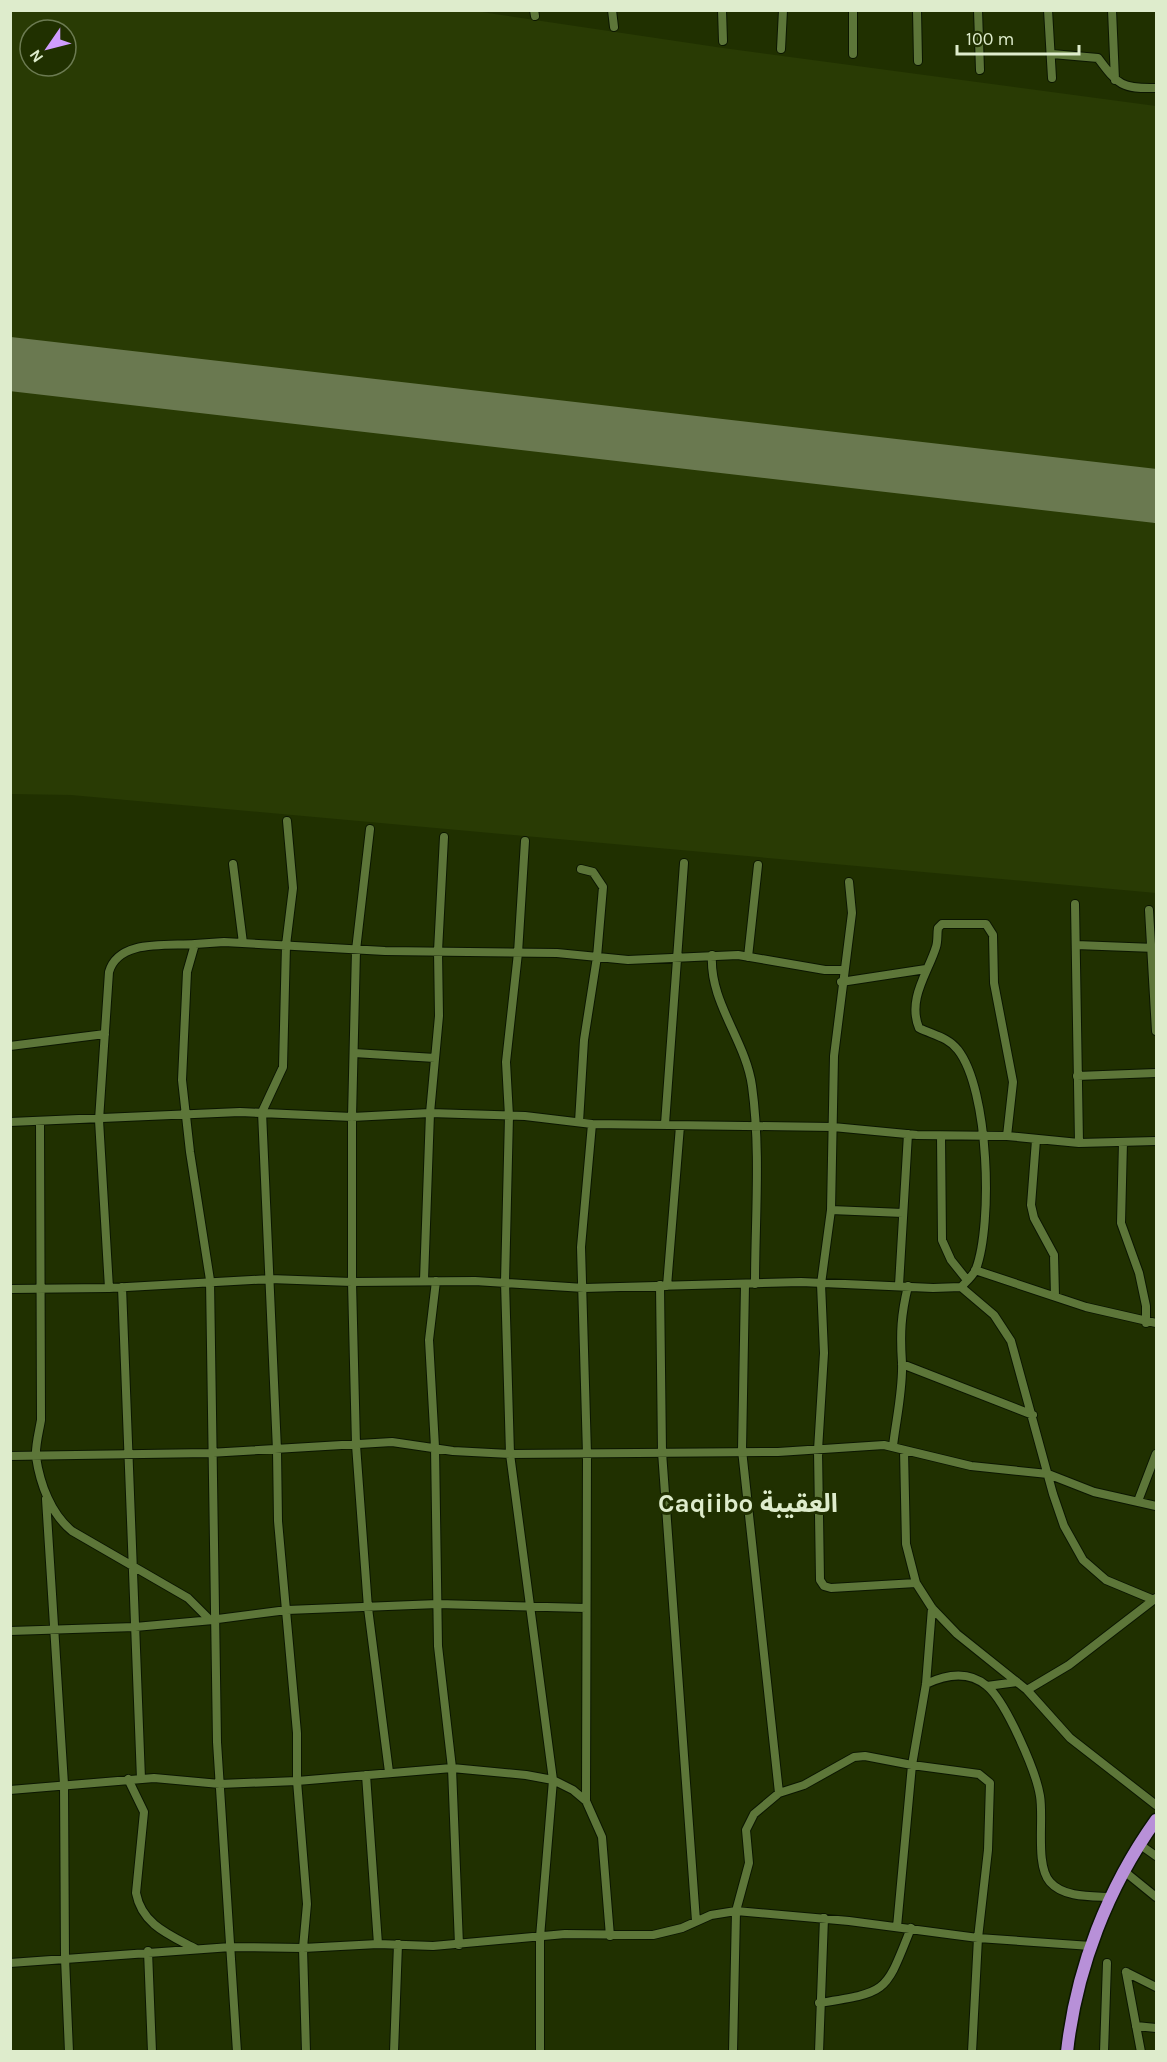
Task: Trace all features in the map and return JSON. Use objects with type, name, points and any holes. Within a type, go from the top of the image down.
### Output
[{"type":"highway","points":[[1067,2052],[1075,1997],[1091,1946],[1124,1871],[1156,1820]]},
{"type":"street","points":[[612,10],[614,27]]},
{"type":"street","points":[[722,10],[723,41]]},
{"type":"street","points":[[781,49],[783,10]]},
{"type":"street","points":[[853,54],[854,10]]},
{"type":"street","points":[[917,10],[918,62]]},
{"type":"street","points":[[978,10],[980,70]]},
{"type":"street","points":[[1048,10],[1052,78]]},
{"type":"street","points":[[1112,10],[1115,82]]},
{"type":"street","points":[[1052,54],[1098,58],[1115,82],[1132,89],[1156,88]]},
{"type":"street","points":[[287,821],[293,888],[286,945],[284,1067],[262,1112],[278,1521],[297,1733],[297,1781],[307,1905],[303,1948],[306,2052]]},
{"type":"street","points":[[370,829],[356,950],[352,1117],[352,1282],[356,1445],[368,1608],[388,1772]]},
{"type":"street","points":[[424,1280],[430,1113],[439,1016],[438,951],[444,837]]},
{"type":"street","points":[[525,841],[518,953],[506,1062],[509,1116],[505,1282],[510,1454],[553,1780],[540,1937],[540,2052]]},
{"type":"street","points":[[665,1124],[672,1016],[679,958],[684,863]]},
{"type":"street","points":[[233,864],[243,943]]},
{"type":"street","points":[[748,957],[759,865]]},
{"type":"street","points":[[579,1122],[584,1040],[597,957],[603,887],[593,872],[581,869]]},
{"type":"street","points":[[849,882],[852,913],[841,982],[832,1073],[831,1210],[821,1284],[824,1353],[818,1450],[819,1572],[824,1586],[844,1588],[867,1584],[916,1583]]},
{"type":"street","points":[[1075,904],[1079,1143]]},
{"type":"street","points":[[1149,910],[1154,948],[1156,1031]]},
{"type":"street","points":[[10,1289],[109,1288],[210,1280],[270,1279],[352,1282],[424,1280],[505,1282],[584,1288],[821,1284],[933,1288],[964,1283],[975,1270],[985,1224],[980,1106],[966,1063],[957,1048],[943,1037],[919,1028],[915,1008],[926,969],[936,946],[938,928],[942,924],[986,924],[991,928],[994,983],[1013,1082],[1007,1136]]},
{"type":"street","points":[[109,1288],[99,1120],[109,972],[115,957],[121,952],[143,947],[243,943],[356,950],[518,953],[628,960],[712,956],[748,957],[825,970],[843,970]]},
{"type":"street","points":[[195,944],[189,961],[185,1000],[182,1080],[185,1116],[210,1280],[220,1784],[237,2052]]},
{"type":"street","points":[[1076,945],[1154,948]]},
{"type":"street","points":[[712,956],[717,991],[746,1060],[752,1086],[755,1124],[755,1284]]},
{"type":"street","points":[[841,982],[926,969]]},
{"type":"street","points":[[10,1046],[105,1034]]},
{"type":"street","points":[[354,1053],[435,1058]]},
{"type":"street","points":[[1077,1076],[1156,1073]]},
{"type":"street","points":[[10,1122],[262,1112],[352,1117],[430,1113],[509,1116],[592,1124],[833,1126],[908,1134],[1007,1136],[1079,1143],[1156,1141]]},
{"type":"street","points":[[40,1121],[41,1420],[36,1456],[46,1492],[60,1521],[133,1568],[188,1598],[206,1618],[215,1620]]},
{"type":"street","points":[[592,1124],[581,1247],[584,1288],[587,1454],[586,1801],[602,1836],[610,1936]]},
{"type":"street","points":[[680,1126],[663,1286],[662,1452],[696,1921]]},
{"type":"street","points":[[899,1285],[908,1134]]},
{"type":"street","points":[[941,1136],[942,1240],[964,1283],[994,1315],[1014,1349],[1064,1526],[1083,1560],[1106,1580],[1155,1599]]},
{"type":"street","points":[[1036,1140],[1031,1205],[1034,1218],[1054,1255],[1054,1296]]},
{"type":"street","points":[[1123,1142],[1120,1223],[1139,1273],[1146,1306],[1146,1323]]},
{"type":"street","points":[[831,1210],[903,1213]]},
{"type":"street","points":[[975,1270],[1146,1323],[1156,1323]]},
{"type":"street","points":[[436,1281],[429,1340],[435,1447],[438,1646],[452,1768],[459,1945]]},
{"type":"street","points":[[745,1285],[742,1450],[779,1793]]},
{"type":"street","points":[[893,1446],[902,1364],[899,1348],[900,1323],[908,1286]]},
{"type":"street","points":[[122,1287],[141,1779]]},
{"type":"street","points":[[902,1364],[1033,1414]]},
{"type":"street","points":[[10,1456],[213,1453],[392,1442],[453,1451],[510,1454],[818,1450],[873,1444],[893,1446],[971,1466],[1048,1474],[1094,1492],[1156,1506]]},
{"type":"street","points":[[904,1450],[906,1544],[916,1583],[933,1608],[957,1634],[1027,1690],[1070,1738],[1156,1805]]},
{"type":"street","points":[[1138,1501],[1156,1455]]},
{"type":"street","points":[[46,1492],[64,1784],[65,1958],[69,2052]]},
{"type":"street","points":[[1027,1690],[1069,1665],[1155,1599]]},
{"type":"street","points":[[10,1631],[135,1627],[215,1620],[286,1610],[438,1605],[586,1608]]},
{"type":"street","points":[[897,1927],[912,1765],[926,1684],[933,1608]]},
{"type":"street","points":[[926,1684],[955,1675],[966,1676],[987,1686],[1018,1736],[1037,1784],[1042,1814],[1042,1849],[1046,1875],[1058,1889],[1084,1896],[1111,1898]]},
{"type":"street","points":[[987,1686],[1017,1682]]},
{"type":"street","points":[[733,2052],[736,1911],[749,1863],[746,1840],[749,1821],[779,1793],[804,1785],[854,1757],[874,1755],[912,1765],[979,1774],[990,1784],[988,1850],[978,1938],[972,2052]]},
{"type":"street","points":[[10,1790],[128,1779],[220,1784],[297,1781],[452,1768],[553,1780],[573,1790],[586,1801]]},
{"type":"street","points":[[366,1775],[378,1944]]},
{"type":"street","points":[[128,1779],[144,1812],[136,1893],[138,1905],[153,1925],[197,1950]]},
{"type":"street","points":[[1139,1844],[1156,1856]]},
{"type":"street","points":[[1124,1871],[1156,1897]]},
{"type":"street","points":[[10,1963],[148,1951],[231,1947],[459,1945],[540,1937],[668,1933],[711,1915],[736,1911],[824,1918],[978,1938],[1091,1946]]},
{"type":"street","points":[[819,2052],[819,2003],[824,1918]]},
{"type":"street","points":[[819,2003],[862,1996],[886,1984],[911,1928]]},
{"type":"street","points":[[394,2052],[398,1944]]},
{"type":"street","points":[[148,1951],[152,2052]]},
{"type":"street","points":[[1104,2052],[1107,1963]]},
{"type":"street","points":[[1141,2052],[1126,1972],[1156,1987]]},
{"type":"street","points":[[1136,2026],[1156,2028]]},
{"type":"shaded area","points":[[11,11],[475,11],[723,48],[1156,106],[1156,893],[71,795],[11,794]]},
{"type":"runway","points":[[10,364],[1156,496]]},
{"type":"district","name":"Caqiibo العقيبة","points":[[748,1503]]}]
